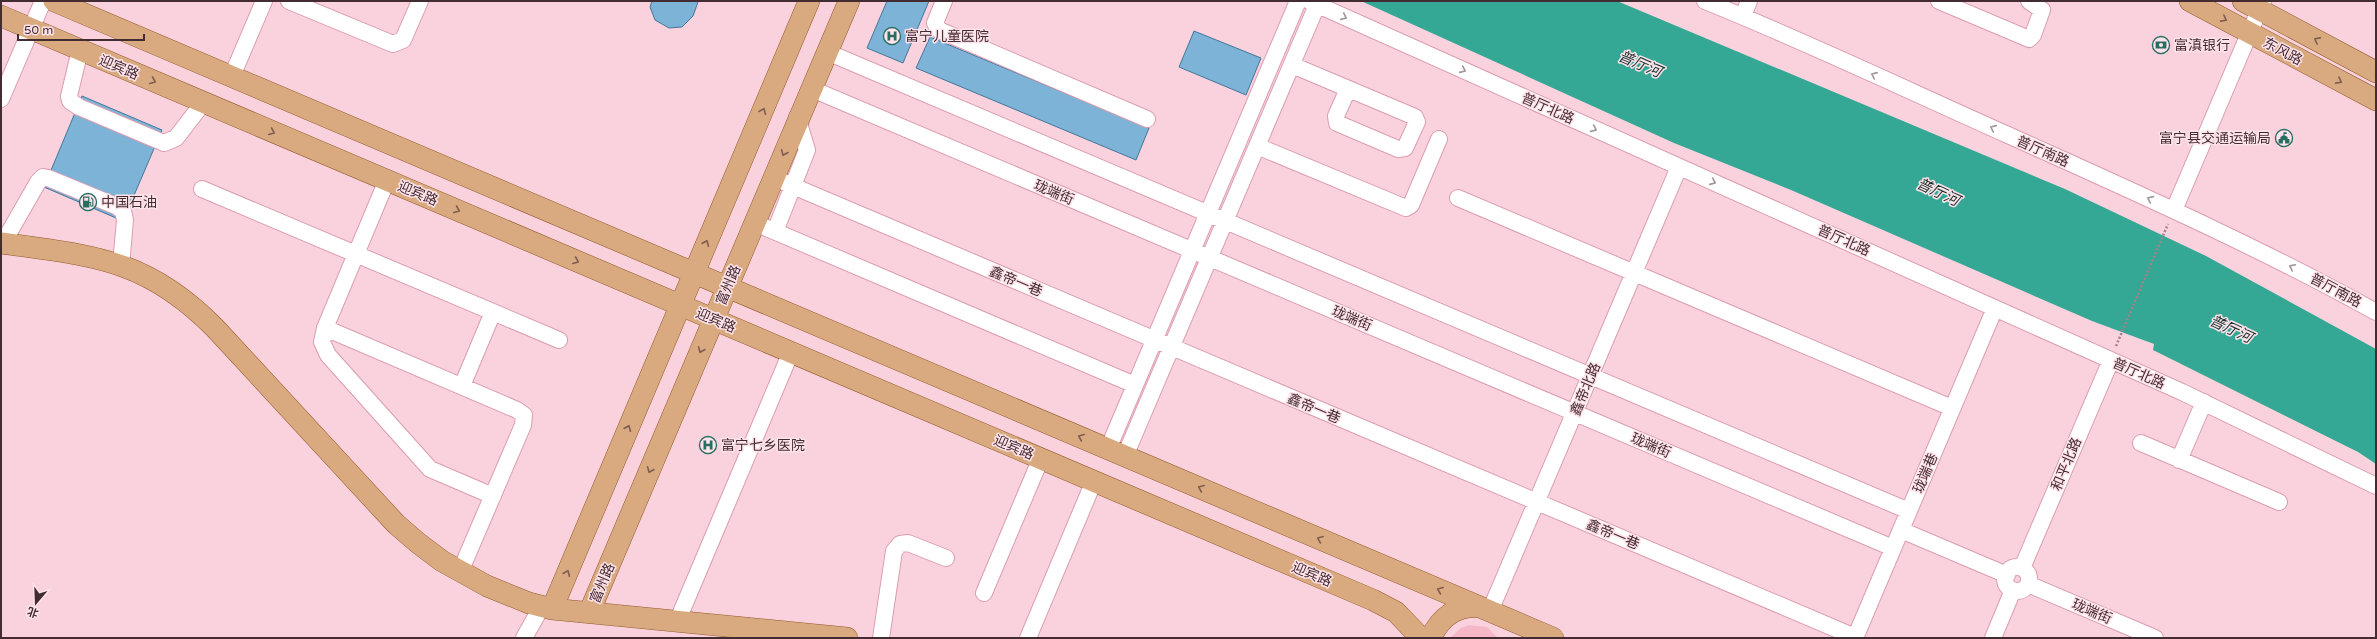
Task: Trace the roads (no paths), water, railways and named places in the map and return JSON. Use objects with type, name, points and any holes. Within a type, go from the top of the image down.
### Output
[{"type":"main road","points":[[54,1],[1553,638]]},
{"type":"main road","points":[[545,611],[694,273],[809,1]]},
{"type":"main road","name":"富州路","points":[[589,613],[849,1]]},
{"type":"main road","name":"东风路","points":[[2190,1],[2376,100]]},
{"type":"main road","name":"东风路","points":[[2255,4],[2376,72]]},
{"type":"main road","name":"迎宾路","points":[[1,16],[1385,605],[1406,621],[1421,638]]},
{"type":"main road","points":[[2,243],[89,256],[121,265],[150,277],[168,288],[201,313],[396,524],[418,543],[460,572],[508,596],[545,611],[589,613],[847,638]]},
{"type":"main road","points":[[1431,638],[1442,620],[1450,613],[1471,606],[1492,612],[1511,624],[1519,638]]},
{"type":"street","points":[[1,99],[43,1]]},
{"type":"street","points":[[232,76],[264,1]]},
{"type":"street","points":[[289,1],[393,44],[403,40],[420,1]]},
{"type":"street","points":[[944,1],[935,23],[939,30],[1146,119]]},
{"type":"street","points":[[1117,452],[1135,385],[1298,1]]},
{"type":"street","name":"普厅南路","points":[[1705,1],[1743,16],[2174,210],[2261,251],[2376,312]]},
{"type":"street","points":[[1743,16],[1749,1]]},
{"type":"street","points":[[1939,1],[2029,39],[2035,29],[2042,10],[2029,1]]},
{"type":"street","points":[[1117,452],[1172,347],[1292,65],[1313,3]]},
{"type":"street","name":"普厅北路","points":[[1313,3],[2204,402],[2376,486]]},
{"type":"street","points":[[2174,210],[2249,33],[2255,4]]},
{"type":"street","points":[[80,50],[70,90],[70,101],[94,114],[164,143],[176,138],[203,102]]},
{"type":"street","points":[[827,52],[1909,512]]},
{"type":"street","points":[[1292,65],[1348,89],[1415,118],[1417,122],[1405,148],[1398,150],[1337,123],[1336,116],[1348,89]]},
{"type":"street","name":"珑端街","points":[[812,89],[1893,548]]},
{"type":"street","points":[[776,229],[807,150],[796,112]]},
{"type":"street","points":[[1257,146],[1406,208],[1411,205],[1439,139]]},
{"type":"street","name":"鑫帝北路","points":[[1492,612],[1536,502],[1679,167]]},
{"type":"street","points":[[2,243],[38,182],[44,177],[116,206],[124,211],[121,265]]},
{"type":"street","name":"鑫帝一巷","points":[[774,178],[1855,638]]},
{"type":"street","points":[[387,180],[325,328],[322,342],[328,355],[427,466],[493,496]]},
{"type":"street","points":[[202,189],[559,340]]},
{"type":"street","points":[[1458,198],[1952,408]]},
{"type":"street","points":[[755,223],[1135,385]]},
{"type":"street","name":"珑端巷","points":[[1855,638],[1995,308]]},
{"type":"street","points":[[462,386],[493,312]]},
{"type":"street","points":[[325,328],[517,410],[524,415],[523,425],[460,572]]},
{"type":"street","points":[[677,622],[791,352]]},
{"type":"street","name":"和平北路","points":[[2022,568],[2111,360]]},
{"type":"street","points":[[2180,460],[2204,402]]},
{"type":"street","points":[[2141,443],[2279,502]]},
{"type":"street","points":[[984,593],[1041,458]]},
{"type":"street","points":[[1028,638],[1094,481]]},
{"type":"street","points":[[1901,530],[2007,575]]},
{"type":"street","points":[[881,638],[894,551],[900,544],[908,543],[946,558]]},
{"type":"street","points":[[2022,568],[2029,576],[2028,584],[2023,590],[2013,590],[2006,582],[2007,575],[2012,569],[2022,568]]},
{"type":"street","name":"珑端街","points":[[2028,584],[2156,638]]},
{"type":"street","points":[[1992,638],[2013,590]]},
{"type":"street","points":[[524,638],[545,611]]},
{"type":"water","name":"普厅河","points":[[1361,1],[1617,1],[2065,189],[2206,256],[2376,349],[2376,464],[2358,452],[2153,350],[2154,344],[2092,321],[1791,190],[1674,143]]},
{"type":"place","name":"富宁儿童医院","points":[[892,36]]},
{"type":"place","name":"富滇银行","points":[[2161,45]]},
{"type":"place","name":"富宁县交通运输局","points":[[2284,138]]},
{"type":"place","name":"中国石油","points":[[88,202]]},
{"type":"place","name":"富宁七乡医院","points":[[708,445]]}]
